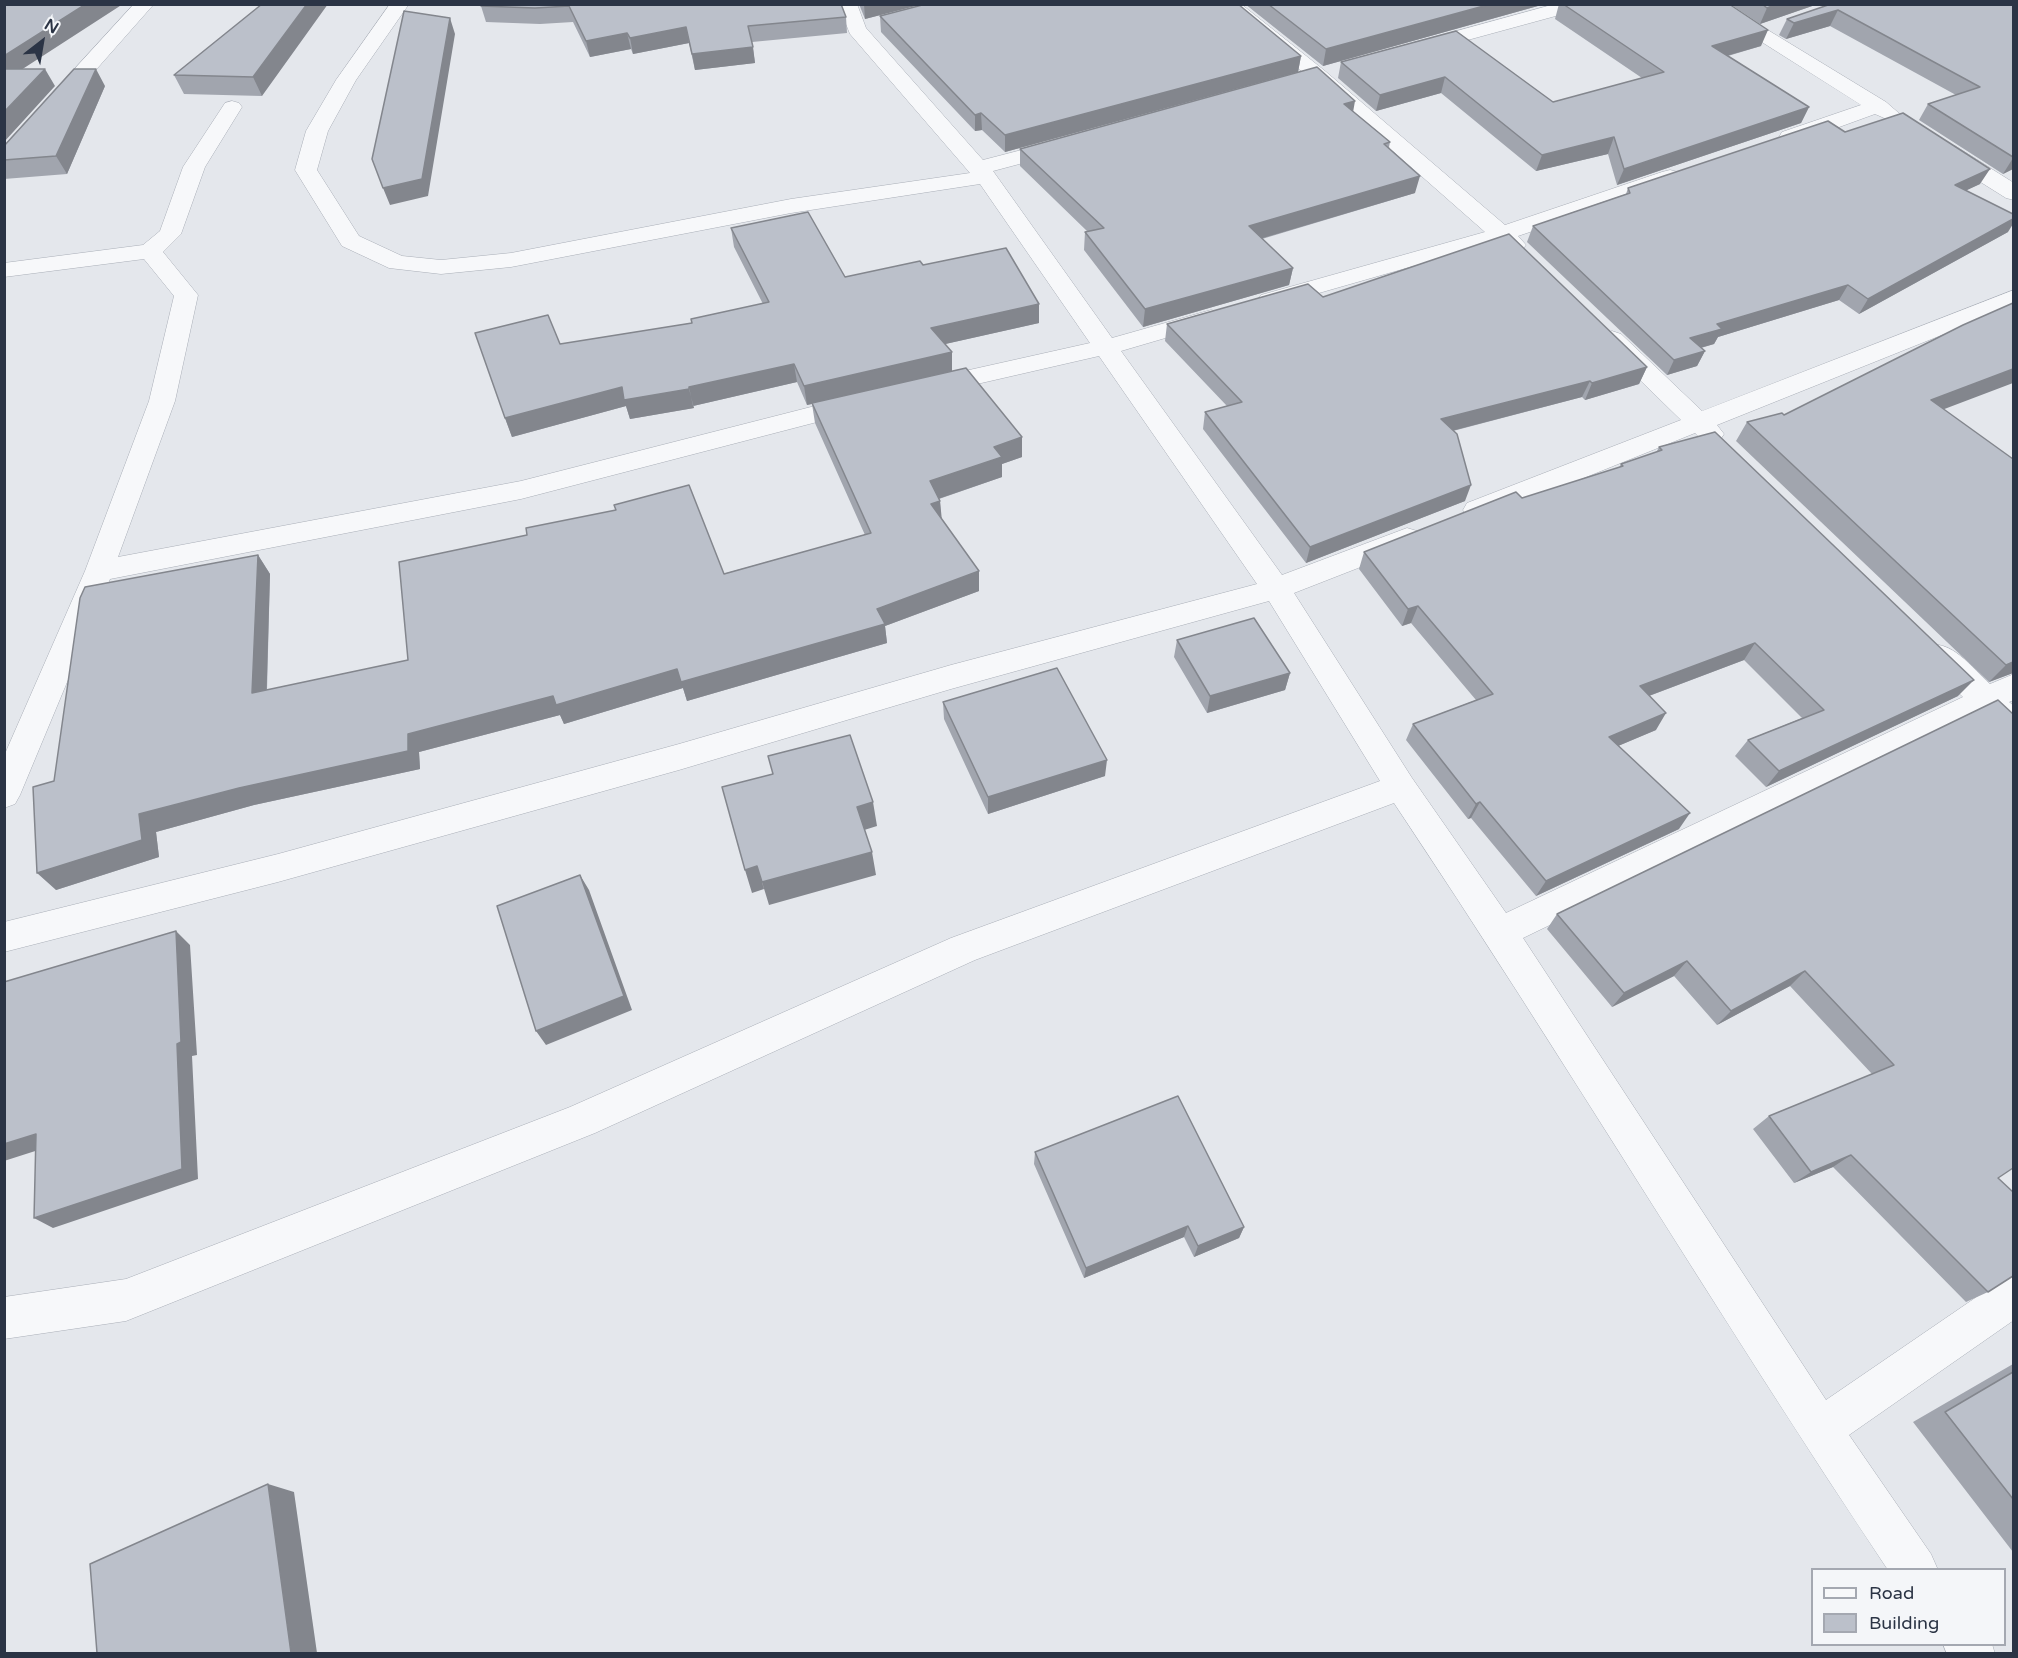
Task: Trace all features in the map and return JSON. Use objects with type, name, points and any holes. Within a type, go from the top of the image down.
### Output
[{"type":"street","points":[[4,160],[145,4]]},
{"type":"street","points":[[400,4],[346,80],[317,131],[306,170],[350,241],[397,263],[441,267],[511,260],[791,206],[982,173],[1081,140]]},
{"type":"street","points":[[1229,4],[1318,75],[1528,258]]},
{"type":"street","points":[[1397,53],[1578,4]]},
{"type":"street","points":[[1711,4],[1908,125]]},
{"type":"street","points":[[861,20],[982,173],[1107,346],[1276,589],[1401,787],[1500,932],[1820,1430],[1914,1568]]},
{"type":"street","points":[[1757,33],[1780,26]]},
{"type":"street","points":[[1768,144],[1879,106]]},
{"type":"street","points":[[4,270],[150,250],[170,234],[194,167],[232,107]]},
{"type":"street","points":[[1927,137],[2010,187]]},
{"type":"street","points":[[1254,305],[1502,234],[1690,170]]},
{"type":"street","points":[[4,795],[99,571],[162,401],[186,295],[150,250]]},
{"type":"street","points":[[4,938],[278,868],[679,757],[951,677],[1276,589],[2013,297]]},
{"type":"street","points":[[99,571],[521,490],[894,395],[1107,346],[1231,311]]},
{"type":"street","points":[[1596,324],[1723,446]]},
{"type":"street","points":[[1917,635],[2013,725]]},
{"type":"street","points":[[1500,932],[2013,686]]},
{"type":"street","points":[[4,1318],[126,1300],[582,1120],[963,949],[1401,787]]},
{"type":"street","points":[[1820,1430],[2013,1295]]},
{"type":"building","points":[[4,4],[86,4],[4,56]]},
{"type":"building","points":[[262,4],[307,4],[253,77],[174,75]]},
{"type":"building","points":[[482,4],[841,4],[846,17],[748,26],[753,47],[692,54],[686,27],[630,38],[627,33],[586,41],[569,6],[535,8],[481,6]]},
{"type":"building","points":[[926,4],[1238,4],[1301,56],[1005,135],[981,113],[975,115],[880,16]]},
{"type":"building","points":[[1268,4],[1491,4],[1326,49]]},
{"type":"building","points":[[1563,4],[1729,4],[1768,30],[1712,46],[1809,107],[1624,169],[1614,137],[1542,155],[1445,77],[1380,95],[1341,62],[1456,31],[1553,102],[1664,72]]},
{"type":"building","points":[[1762,4],[1777,4],[1767,8]]},
{"type":"building","points":[[1831,4],[2013,4],[2013,157],[1928,104],[1980,87],[1838,10],[1794,23],[1787,19]]},
{"type":"building","points":[[404,11],[450,18],[422,179],[383,188],[372,159]]},
{"type":"building","points":[[1317,67],[1355,101],[1344,104],[1390,142],[1384,144],[1420,176],[1249,226],[1293,268],[1145,309],[1085,232],[1104,228],[1020,149]]},
{"type":"building","points":[[4,69],[45,69],[4,112]]},
{"type":"building","points":[[74,69],[96,69],[56,156],[4,160],[4,146]]},
{"type":"building","points":[[1903,113],[1990,169],[1955,185],[2013,214],[2013,219],[1868,299],[1848,285],[1717,324],[1722,329],[1690,338],[1705,351],[1674,360],[1533,226],[1630,193],[1628,188],[1828,121],[1845,132]]},
{"type":"building","points":[[808,212],[845,277],[920,261],[923,265],[1006,248],[1039,304],[931,328],[952,352],[804,386],[794,364],[689,387],[689,389],[624,400],[622,387],[505,418],[475,333],[548,315],[560,344],[692,323],[691,319],[769,302],[731,228]]},
{"type":"building","points":[[1509,234],[1647,367],[1592,383],[1590,381],[1441,419],[1457,434],[1471,485],[1310,547],[1205,412],[1242,402],[1167,324],[1308,284],[1323,297]]},
{"type":"building","points":[[2013,303],[2013,369],[1931,400],[2013,459],[2013,662],[2006,665],[1747,422],[1782,413],[1784,415],[1963,325]]},
{"type":"building","points":[[966,368],[1022,437],[994,447],[1002,457],[930,481],[940,501],[931,504],[979,571],[877,609],[885,624],[681,682],[677,669],[556,705],[553,696],[408,734],[408,751],[239,788],[139,814],[142,840],[37,873],[33,787],[54,781],[80,598],[85,587],[258,555],[252,693],[408,660],[399,562],[527,535],[526,528],[616,510],[614,505],[689,485],[724,574],[871,533],[812,403]]},
{"type":"building","points":[[1715,432],[1974,680],[1779,771],[1748,740],[1824,710],[1755,643],[1640,686],[1666,713],[1609,737],[1690,813],[1546,881],[1480,802],[1476,804],[1413,724],[1493,694],[1418,606],[1408,609],[1364,552],[1516,492],[1522,498],[1623,466],[1621,464],[1662,450],[1659,447]]},
{"type":"building","points":[[1254,618],[1290,673],[1210,696],[1177,640]]},
{"type":"building","points":[[1057,668],[1107,760],[988,797],[943,702]]},
{"type":"building","points":[[1998,700],[2013,714],[2013,1168],[1998,1178],[2013,1192],[2013,1276],[1988,1292],[1851,1155],[1811,1172],[1769,1116],[1894,1065],[1805,971],[1731,1011],[1687,961],[1624,993],[1557,914]]},
{"type":"building","points":[[850,735],[873,802],[857,807],[872,852],[762,882],[757,866],[745,870],[722,787],[773,774],[768,756]]},
{"type":"building","points":[[580,875],[624,996],[536,1031],[497,906]]},
{"type":"building","points":[[176,931],[181,1042],[177,1044],[182,1169],[34,1218],[36,1134],[4,1144],[4,982]]},
{"type":"building","points":[[1178,1096],[1244,1227],[1198,1246],[1188,1226],[1086,1268],[1035,1152]]},
{"type":"building","points":[[2013,1372],[2013,1499],[1945,1412]]},
{"type":"building","points":[[268,1484],[291,1653],[97,1653],[90,1564]]}]
